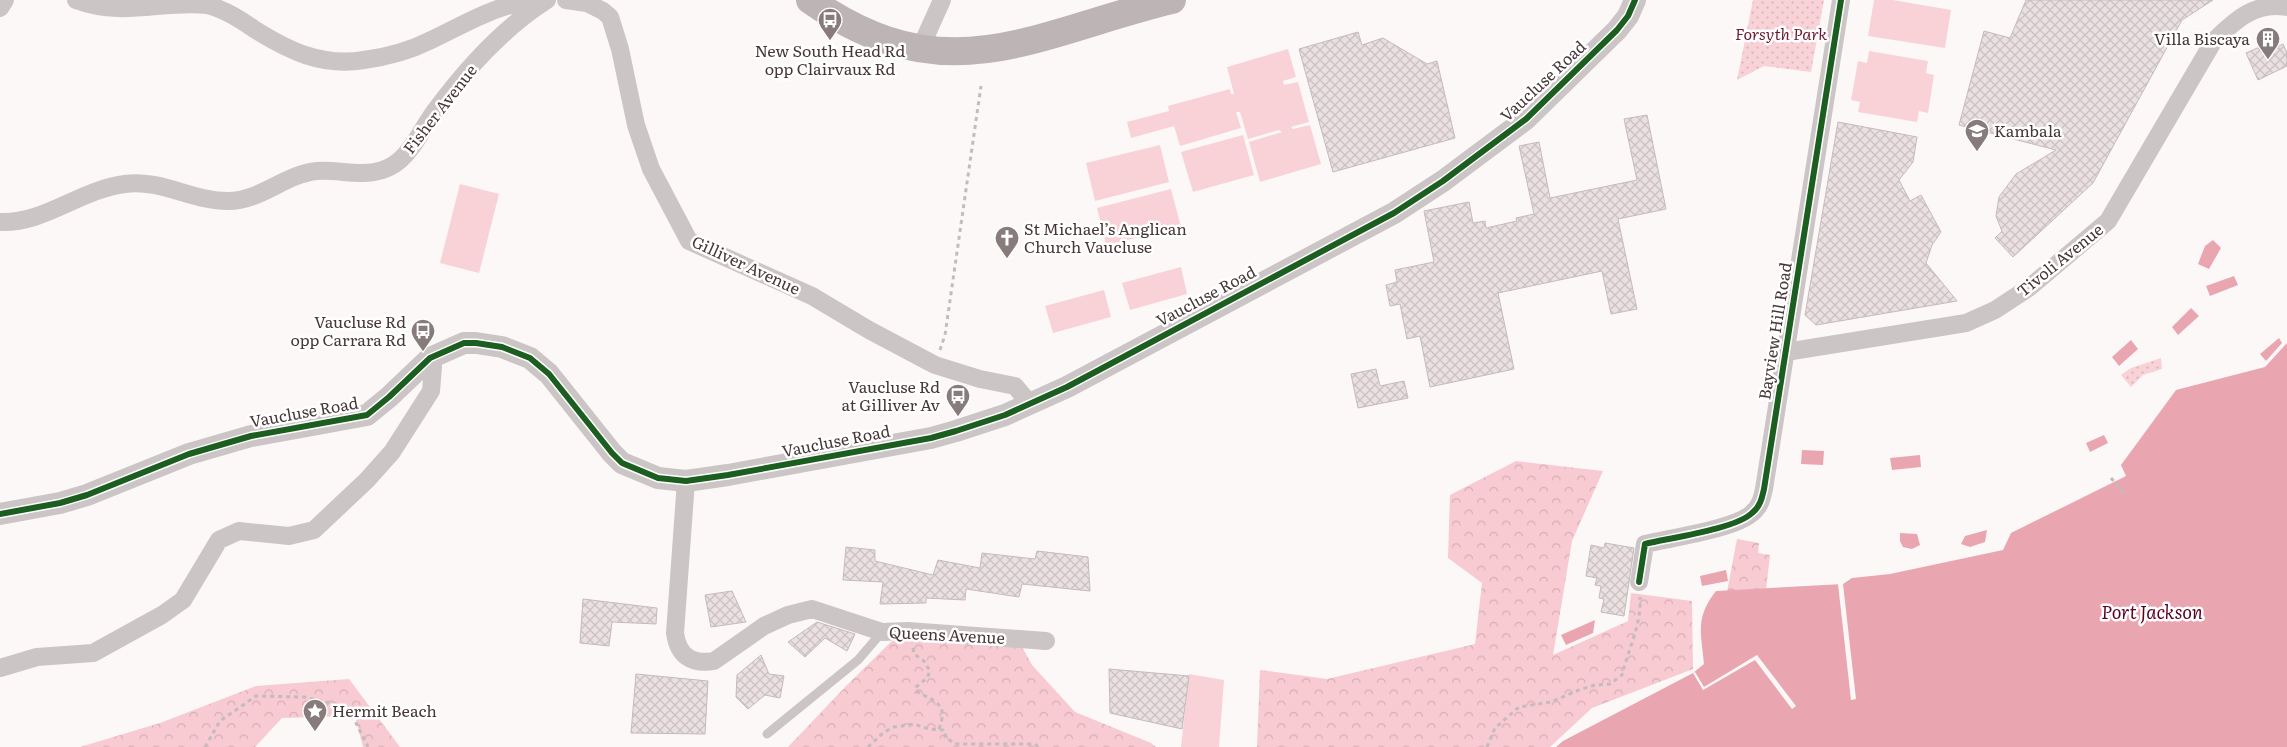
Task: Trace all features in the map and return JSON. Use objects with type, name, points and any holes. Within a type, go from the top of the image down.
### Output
[{"type":"main road","points":[[810,0],[830,14],[890,42],[920,49],[975,52],[1016,46],[1172,0]]},
{"type":"street","points":[[0,8],[5,0]]},
{"type":"street","points":[[76,0],[94,6],[119,9],[175,3],[208,5],[225,0]]},
{"type":"street","name":"Fisher Avenue","points":[[0,222],[24,221],[83,194],[120,184],[144,183],[160,185],[195,196],[228,201],[253,196],[291,179],[317,171],[362,174],[388,168],[409,151],[434,113],[481,56],[516,23],[547,0]]},
{"type":"street","points":[[208,5],[235,17],[295,52],[324,61],[343,62],[362,61],[400,52],[428,42],[492,10],[510,4],[560,0]]},
{"type":"street","name":"Gilliver Avenue","points":[[566,0],[587,3],[603,10],[615,26],[636,125],[651,169],[689,241],[812,296],[869,330],[935,365],[964,375],[1015,386],[1030,404]]},
{"type":"street","points":[[920,49],[942,0]]},
{"type":"street","name":"Vaucluse Road","points":[[0,514],[60,503],[87,495],[189,454],[234,440],[367,415],[430,358],[464,343],[502,347],[530,358],[549,374],[601,442],[622,463],[658,478],[686,481],[931,438],[979,424],[1067,387],[1417,198],[1526,120],[1617,30],[1628,16],[1636,0]]},
{"type":"street","name":"Bayview Hill Road","points":[[1639,582],[1645,544],[1738,522],[1752,514],[1760,505],[1764,490],[1841,0]]},
{"type":"street","name":"Tivoli Avenue","points":[[1786,352],[1966,323],[1996,310],[2030,287],[2108,221],[2213,42],[2233,22],[2253,10],[2277,5],[2287,7]]},
{"type":"street","points":[[0,668],[37,657],[93,652],[162,615],[183,600],[218,540],[239,531],[289,536],[314,530],[368,480],[392,452],[431,391],[433,367],[430,358]]},
{"type":"street","name":"Queens Avenue","points":[[686,481],[675,633],[677,645],[688,658],[705,662],[714,661],[764,626],[788,615],[812,609],[882,632],[908,631],[1046,640]]},
{"type":"lane","points":[[767,734],[858,660],[882,632]]},
{"type":"path","points":[[935,365],[945,335],[981,86]]},
{"type":"path","points":[[2111,478],[2126,496]]},
{"type":"path","points":[[1487,747],[1495,728],[1519,707],[1551,702],[1595,685],[1610,684],[1622,675],[1629,648],[1640,619],[1639,582]]},
{"type":"path","points":[[908,631],[914,654],[924,661],[930,671],[927,678],[916,687],[916,691],[934,699],[941,706],[943,713],[939,729]]},
{"type":"path","points":[[204,747],[220,721],[256,696],[304,697],[348,707],[368,747]]},
{"type":"path","points":[[868,747],[884,732],[894,727],[914,724],[929,729],[939,729],[946,733],[946,737],[956,746],[1035,744],[1038,747]]},
{"type":"green space","name":"Forsyth Park","points":[[1753,0],[1824,0],[1811,72],[1764,66],[1737,80]]},
{"type":"green space","points":[[1874,0],[1893,0],[1951,10],[1945,48],[1868,36]]},
{"type":"green space","points":[[1288,49],[1296,77],[1283,81],[1284,85],[1298,82],[1309,122],[1291,127],[1293,129],[1310,125],[1321,164],[1260,182],[1249,142],[1282,132],[1279,130],[1248,139],[1240,112],[1236,112],[1241,128],[1180,146],[1174,126],[1131,138],[1127,122],[1169,111],[1168,106],[1230,89],[1231,94],[1234,94],[1227,67]]},
{"type":"green space","points":[[1869,51],[1928,61],[1926,73],[1934,75],[1928,113],[1919,111],[1917,122],[1858,112],[1860,102],[1851,100],[1858,61],[1867,63]]},
{"type":"green space","points":[[1243,135],[1254,175],[1193,192],[1181,152]]},
{"type":"green space","points":[[1160,145],[1169,182],[1095,201],[1086,163]]},
{"type":"green space","points":[[460,184],[499,194],[479,273],[440,263]]},
{"type":"green space","points":[[1171,189],[1181,227],[1106,245],[1097,208]]},
{"type":"green space","points":[[1181,267],[1187,294],[1130,310],[1122,283]]},
{"type":"green space","points":[[1104,290],[1111,317],[1053,333],[1045,306]]},
{"type":"green space","points":[[2161,358],[2162,369],[2143,375],[2131,387],[2121,375],[2131,368]]},
{"type":"green space","points":[[1516,461],[1603,471],[1572,541],[1553,655],[1628,621],[1631,593],[1692,601],[1693,669],[1592,708],[1550,747],[1257,747],[1260,670],[1327,679],[1475,644],[1482,583],[1448,558],[1450,495]]},
{"type":"green space","points":[[1737,539],[1759,543],[1758,553],[1770,555],[1766,590],[1727,592]]},
{"type":"green space","points":[[897,636],[1021,645],[1032,665],[1075,712],[1151,743],[1156,747],[788,747]]},
{"type":"green space","points":[[1189,674],[1224,680],[1219,747],[1181,747]]},
{"type":"green space","points":[[349,679],[400,747],[363,747],[355,716],[282,718],[255,747],[80,747],[160,723],[256,686]]},
{"type":"water","points":[[2213,240],[2221,248],[2209,269],[2198,264],[2205,246]]},
{"type":"water","points":[[2234,276],[2238,285],[2210,296],[2206,286]]},
{"type":"water","points":[[2191,308],[2199,316],[2178,335],[2172,327]]},
{"type":"water","points":[[2279,338],[2282,343],[2266,361],[2260,354]]},
{"type":"water","points":[[2131,340],[2138,349],[2119,366],[2112,357]]},
{"type":"water","name":"Port Jackson","points":[[2287,343],[2287,747],[1556,747],[1563,741],[1693,673],[1704,664],[1701,634],[1702,618],[1709,601],[1716,591],[1843,584],[1852,578],[1890,574],[2003,550],[2011,533],[2126,476],[2121,465],[2176,390],[2265,367]]},
{"type":"water","points":[[2104,435],[2108,443],[2090,452],[2086,443]]},
{"type":"water","points":[[1802,450],[1824,451],[1823,465],[1801,464]]},
{"type":"water","points":[[1920,455],[1921,467],[1892,470],[1890,458]]},
{"type":"water","points":[[1987,530],[1985,542],[1970,547],[1961,544],[1965,536]]},
{"type":"water","points":[[1900,533],[1917,534],[1920,545],[1912,549],[1903,547],[1900,541]]},
{"type":"water","points":[[1726,570],[1728,581],[1702,586],[1700,576]]},
{"type":"water","points":[[1595,620],[1593,633],[1566,645],[1561,635]]},
{"type":"pier","points":[[1838,584],[1843,584],[1856,699],[1851,700]]},
{"type":"pier","points":[[1757,655],[1796,706],[1792,709],[1755,660],[1703,690],[1693,673],[1695,672],[1704,687]]},
{"type":"building","points":[[2026,0],[2213,0],[2182,20],[2093,183],[2013,257],[1995,238],[2002,231],[1996,216],[1999,197],[2016,174],[2056,150],[1959,125],[1984,31],[2010,38]]},
{"type":"building","points":[[1358,32],[1362,45],[1383,38],[1427,64],[1437,61],[1455,138],[1333,172],[1299,49]]},
{"type":"building","name":"Villa Biscaya","points":[[2283,44],[2287,53],[2287,66],[2258,80],[2246,53],[2264,45],[2267,52]]},
{"type":"building","points":[[1647,115],[1666,209],[1618,219],[1637,309],[1611,314],[1602,271],[1498,293],[1514,369],[1430,387],[1420,336],[1407,339],[1400,304],[1390,306],[1386,285],[1397,282],[1395,270],[1434,262],[1424,211],[1469,202],[1473,223],[1485,221],[1486,228],[1517,221],[1516,218],[1534,214],[1519,146],[1539,142],[1550,198],[1637,180],[1624,119]]},
{"type":"building","points":[[1838,122],[1917,137],[1913,162],[1899,180],[1910,201],[1921,195],[1941,232],[1932,245],[1926,263],[1957,301],[1816,325],[1805,315]]},
{"type":"building","points":[[1376,369],[1380,386],[1404,381],[1408,398],[1358,408],[1351,374]]},
{"type":"building","points":[[1605,543],[1634,548],[1624,616],[1601,612],[1604,599],[1599,598],[1601,586],[1595,585],[1597,578],[1586,576],[1591,545],[1604,548]]},
{"type":"building","points":[[846,547],[875,550],[875,561],[933,575],[938,560],[980,568],[982,553],[1035,559],[1037,551],[1088,557],[1090,591],[1022,584],[1019,597],[966,589],[965,600],[926,598],[926,603],[880,604],[883,582],[843,580]]},
{"type":"building","points":[[732,591],[746,622],[711,627],[705,595]]},
{"type":"building","points":[[583,599],[657,608],[656,624],[612,622],[609,646],[580,643]]},
{"type":"building","points":[[817,622],[855,634],[847,651],[825,638],[805,657],[788,642]]},
{"type":"building","points":[[761,655],[769,674],[784,676],[780,698],[765,695],[748,709],[736,697],[737,675]]},
{"type":"building","points":[[1109,669],[1189,676],[1182,729],[1110,713]]},
{"type":"building","points":[[636,674],[708,681],[705,734],[631,733]]},
{"type":"cycle path","points":[[0,514],[60,503],[87,495],[189,454],[251,436],[367,415],[430,358],[464,343],[502,347],[530,358],[549,374],[622,463],[658,478],[686,481],[728,475],[931,438],[956,431],[1005,415],[1067,387],[1394,213],[1443,181],[1526,119],[1617,30],[1628,16],[1635,0]]},
{"type":"cycle path","points":[[1639,582],[1645,544],[1732,524],[1752,513],[1757,508],[1761,499],[1841,0]]},
{"type":"place","name":"New South Head Rd opp Clairvaux Rd","points":[[830,41]]},
{"type":"place","name":"Villa Biscaya","points":[[2268,60]]},
{"type":"place","name":"Kambala","points":[[1977,152]]},
{"type":"place","name":"St Michael’s Anglican Church Vaucluse","points":[[1007,259]]},
{"type":"place","name":"Vaucluse Rd opp Carrara Rd","points":[[423,352]]},
{"type":"place","name":"Vaucluse Rd at Gilliver Av","points":[[958,417]]},
{"type":"place","name":"Hermit Beach","points":[[315,732]]}]
